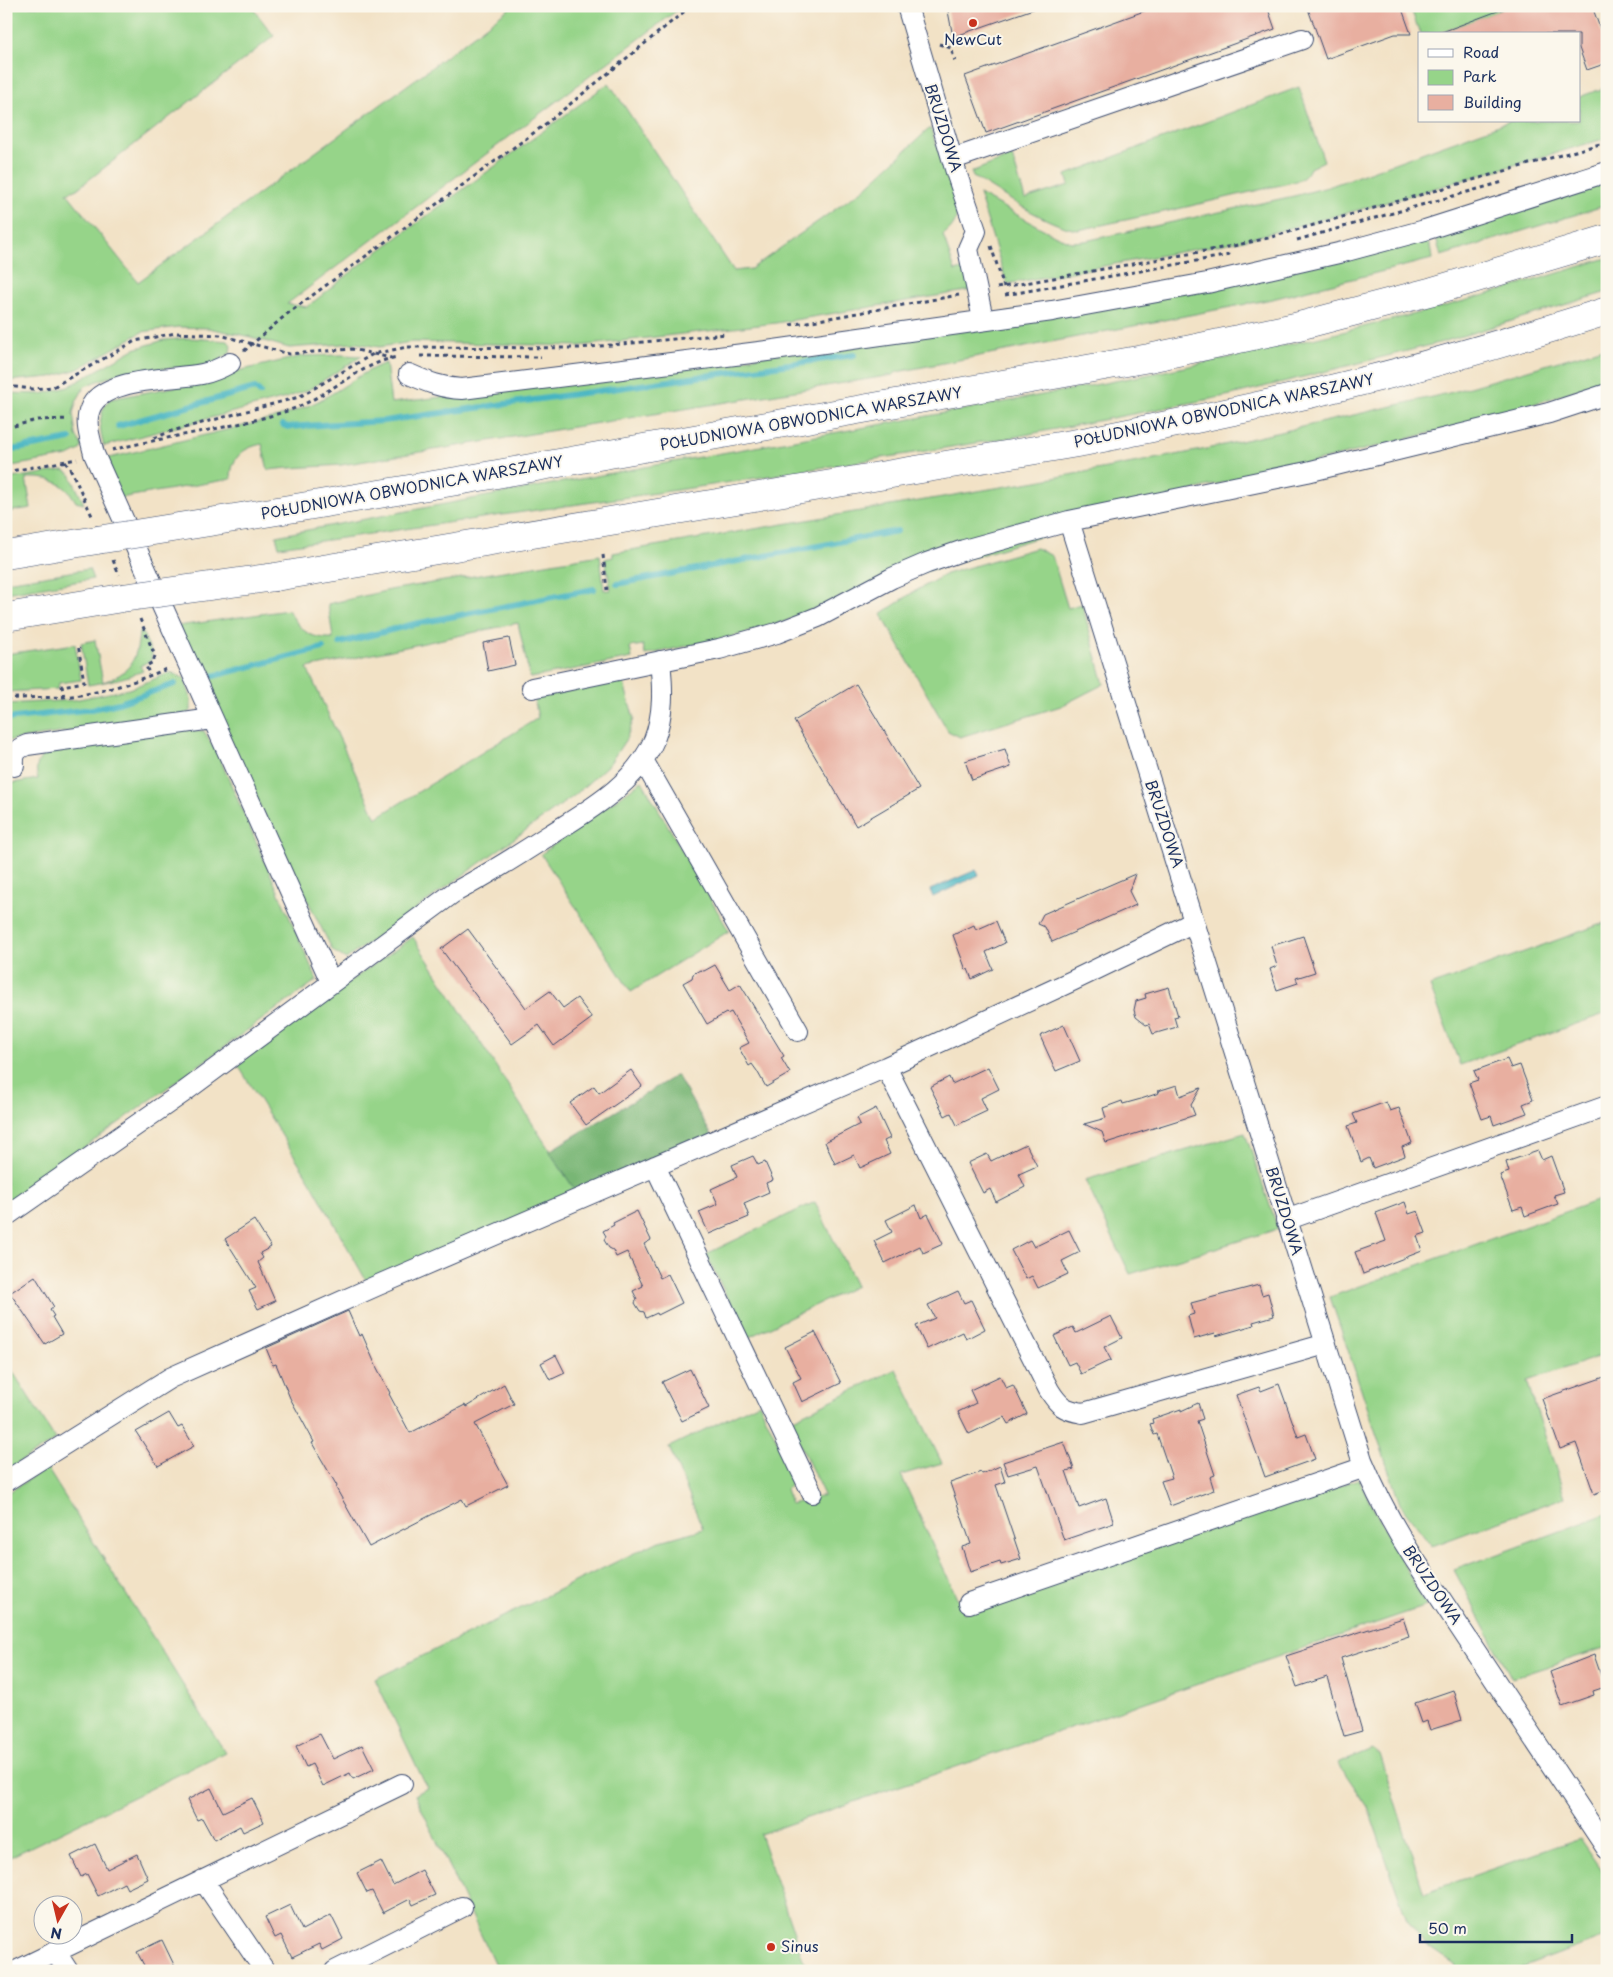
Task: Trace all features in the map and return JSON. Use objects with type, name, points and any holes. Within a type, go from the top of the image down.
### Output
[{"type":"highway","name":"POŁUDNIOWA OBWODNICA WARSZAWY","points":[[6,555],[469,480],[1149,358],[1295,327],[1433,291],[1607,239]]},
{"type":"highway","name":"POŁUDNIOWA OBWODNICA WARSZAWY","points":[[6,616],[126,594],[275,577],[1083,442],[1204,418],[1367,380],[1496,346],[1607,311]]},
{"type":"street","name":"BRUZDOWA","points":[[906,6],[976,231],[968,249],[977,292]]},
{"type":"street","points":[[953,159],[1302,39]]},
{"type":"street","points":[[409,374],[430,384],[462,389],[767,351],[1052,310],[1207,283],[1343,252],[1425,230],[1607,172]]},
{"type":"street","points":[[977,292],[983,320]]},
{"type":"street","points":[[230,363],[217,370],[202,374],[121,385],[107,390],[96,398],[90,408],[88,419],[94,454],[331,982]]},
{"type":"street","points":[[532,688],[719,649],[777,634],[818,617],[892,578],[927,563],[964,550],[1069,521],[1307,472],[1549,413],[1607,394]]},
{"type":"street","name":"BRUZDOWA","points":[[1069,521],[1286,1220],[1374,1490],[1391,1522],[1604,1841]]},
{"type":"street","points":[[6,1216],[184,1092],[453,893],[491,873],[595,805],[623,782],[643,760],[660,723],[663,684],[660,661]]},
{"type":"street","points":[[14,766],[13,758],[18,749],[27,745],[212,719]]},
{"type":"street","points":[[643,760],[798,1031]]},
{"type":"street","points":[[6,1481],[170,1378],[376,1286],[886,1066],[1072,981],[1194,922]]},
{"type":"street","points":[[886,1066],[1049,1390],[1058,1404],[1065,1409],[1083,1413],[1326,1344]]},
{"type":"street","points":[[1286,1220],[1607,1106]]},
{"type":"street","points":[[655,1166],[812,1493]]},
{"type":"street","points":[[969,1603],[1365,1467]]},
{"type":"street","points":[[16,1971],[402,1784]]},
{"type":"street","points":[[203,1880],[265,1971]]},
{"type":"street","points":[[335,1971],[462,1907]]},
{"type":"street","points":[[55,1951],[68,1971]]},
{"type":"path","points":[[252,344],[287,314],[543,126],[691,6]]},
{"type":"path","points":[[786,326],[1233,246],[1268,238],[1607,142]]},
{"type":"path","points":[[1294,241],[1504,182]]},
{"type":"path","points":[[1000,296],[1233,255]]},
{"type":"path","points":[[147,441],[172,431],[298,397],[374,354],[392,349],[407,347],[579,348],[730,333]]},
{"type":"path","points":[[6,428],[37,420],[88,419]]},
{"type":"path","points":[[64,461],[71,470],[101,540],[154,651],[153,662],[146,666],[150,676]]},
{"type":"path","points":[[603,555],[607,590]]},
{"type":"path","points":[[64,697],[62,686],[84,682],[78,644]]},
{"type":"path","points":[[6,699],[64,697],[127,683],[168,668]]},
{"type":"green space","points":[[6,6],[251,6],[274,36],[77,189],[67,193],[138,282],[428,70],[512,6],[683,6],[287,304],[307,307],[369,258],[609,83],[734,271],[751,269],[865,188],[930,128],[957,203],[956,219],[943,235],[955,271],[966,268],[972,290],[776,323],[579,346],[412,342],[379,347],[356,343],[289,348],[247,336],[208,328],[178,327],[142,332],[78,369],[51,377],[6,381]]},
{"type":"green space","points":[[1410,6],[1511,6],[1443,32],[1419,32]]},
{"type":"green space","points":[[1299,87],[1324,161],[1310,168],[1303,178],[1293,182],[1078,230],[1053,222],[1024,208],[973,177],[971,172],[1012,156],[1025,199],[1069,185],[1066,175]]},
{"type":"green space","points":[[1607,87],[1607,138],[1377,205],[1244,240],[1007,284],[979,194],[1056,236],[1071,242],[1085,241],[1328,187],[1507,122],[1580,122],[1580,97]]},
{"type":"green space","points":[[1607,179],[1607,205],[1441,256],[1435,234]]},
{"type":"green space","points":[[1426,240],[1430,246],[1432,259],[1272,299],[897,372],[893,375],[341,465],[268,470],[262,444],[249,448],[239,455],[233,465],[231,479],[120,498],[105,459],[272,419],[318,401],[370,370],[386,363],[391,403],[703,366]]},
{"type":"green space","points":[[1607,258],[1607,292],[1439,343],[1231,395],[1014,437],[712,485],[279,547],[276,536],[599,475],[1033,397],[1193,365],[1351,330],[1430,310]]},
{"type":"green space","points":[[191,338],[228,341],[231,345],[230,353],[215,363],[122,372],[85,386],[77,400],[73,413],[76,435],[82,446],[80,450],[68,456],[6,467],[6,393],[41,394],[68,387],[134,349],[164,340]]},
{"type":"green space","points":[[1607,347],[1607,380],[1496,416],[1351,453],[1204,487],[836,599],[786,621],[743,634],[645,655],[643,645],[630,647],[632,658],[530,678],[518,623],[307,668],[376,818],[538,718],[534,698],[623,680],[634,719],[626,739],[610,763],[575,795],[346,959],[333,951],[235,756],[204,672],[178,626],[288,610],[306,632],[317,637],[333,638],[328,604],[390,590],[600,555],[604,590],[611,590],[605,559],[613,557],[613,553],[1037,481],[1202,450],[1449,393]]},
{"type":"green space","points":[[302,356],[362,356],[308,390],[286,398],[104,446],[101,434],[101,421],[103,409],[110,399],[206,381],[221,375]]},
{"type":"green space","points":[[64,470],[70,474],[84,504],[76,502],[66,489],[55,482],[42,478],[26,478],[31,508],[6,512],[6,479]]},
{"type":"green space","points":[[1036,548],[1052,556],[1068,608],[1082,604],[1104,684],[1061,706],[960,737],[948,731],[881,614],[912,593],[946,574]]},
{"type":"green space","points":[[89,569],[93,579],[6,593],[6,582]]},
{"type":"green space","points":[[139,632],[142,632],[152,653],[151,660],[140,666],[143,671],[116,680],[88,685],[81,643],[95,640],[103,682],[126,670],[134,658]]},
{"type":"green space","points":[[75,644],[81,680],[59,683],[58,689],[6,692],[6,654]]},
{"type":"green space","points":[[169,673],[185,679],[191,699],[191,711],[185,714],[6,741],[6,704],[74,700],[129,689]]},
{"type":"green space","points":[[181,729],[204,731],[219,757],[317,980],[6,1204],[6,784],[38,779],[37,766],[47,749]]},
{"type":"green space","points":[[642,781],[729,931],[631,992],[541,854]]},
{"type":"green space","points":[[1607,922],[1607,1013],[1460,1065],[1430,986]]},
{"type":"green space","points":[[413,937],[577,1193],[367,1282],[312,1184],[236,1062]]},
{"type":"green space","points":[[677,1075],[712,1136],[577,1193],[549,1151]]},
{"type":"green space","points":[[1245,1133],[1278,1229],[1130,1274],[1085,1180]]},
{"type":"green space","points":[[1607,1197],[1607,1354],[1527,1381],[1565,1497],[1432,1546],[1400,1504],[1330,1297]]},
{"type":"green space","points":[[815,1202],[856,1286],[747,1338],[706,1254]]},
{"type":"green space","points":[[6,1361],[56,1440],[6,1470]]},
{"type":"green space","points":[[896,1369],[942,1463],[901,1475],[964,1613],[1358,1479],[1426,1606],[760,1834],[807,1971],[498,1971],[415,1795],[427,1788],[375,1679],[657,1542],[703,1529],[669,1447],[759,1403],[796,1480],[786,1489],[791,1504],[824,1495],[789,1421]]},
{"type":"green space","points":[[47,1468],[225,1752],[6,1859],[6,1494]]},
{"type":"green space","points":[[1607,1514],[1607,1647],[1512,1678],[1454,1570]]},
{"type":"green space","points":[[1372,1749],[1380,1754],[1424,1893],[1580,1838],[1607,1877],[1607,1936],[1513,1971],[1457,1971],[1455,1965],[1430,1948],[1408,1923],[1368,1807],[1338,1763]]},
{"type":"water","points":[[976,870],[979,875],[933,897],[930,890]]},
{"type":"building","name":"NewCut","points":[[947,6],[1035,6],[1036,8],[953,37]]},
{"type":"building","points":[[1158,6],[1267,6],[1275,29],[986,133],[965,76]]},
{"type":"building","points":[[1307,6],[1401,6],[1411,34],[1395,34],[1326,59]]},
{"type":"building","points":[[1511,6],[1592,6],[1607,48],[1607,63],[1587,70],[1580,51],[1580,32],[1442,32]]},
{"type":"building","points":[[509,638],[515,665],[488,671],[483,643]]},
{"type":"building","points":[[856,684],[919,789],[856,826],[794,721]]},
{"type":"building","points":[[1005,749],[1011,767],[972,780],[965,761]]},
{"type":"building","points":[[1135,874],[1129,891],[1136,905],[1052,942],[1045,927],[1038,924],[1043,914]]},
{"type":"building","points":[[996,921],[1005,943],[986,952],[993,969],[972,979],[968,969],[966,970],[953,935],[974,925],[976,930]]},
{"type":"building","points":[[468,929],[526,1008],[550,991],[563,1008],[577,998],[592,1018],[554,1046],[539,1025],[512,1044],[441,949]]},
{"type":"building","points":[[1303,936],[1315,972],[1296,978],[1298,983],[1277,990],[1270,969],[1277,966],[1271,946]]},
{"type":"building","points":[[715,965],[730,990],[740,984],[784,1056],[781,1058],[790,1073],[766,1087],[752,1064],[749,1066],[739,1048],[749,1043],[731,1012],[707,1024],[683,983],[700,970],[704,971]]},
{"type":"building","points":[[1169,987],[1178,1016],[1174,1017],[1177,1027],[1153,1034],[1149,1024],[1146,1025],[1136,1017],[1134,1010],[1136,1001],[1146,998],[1145,994]]},
{"type":"building","points":[[1064,1025],[1080,1061],[1056,1071],[1040,1036]]},
{"type":"building","points":[[1507,1059],[1511,1068],[1520,1065],[1533,1100],[1523,1104],[1527,1113],[1494,1125],[1491,1116],[1482,1119],[1469,1083],[1478,1080],[1474,1071]]},
{"type":"building","points":[[988,1067],[999,1089],[981,1098],[987,1111],[957,1125],[951,1113],[945,1116],[930,1087],[949,1077],[952,1084]]},
{"type":"building","points":[[631,1070],[642,1086],[586,1125],[570,1103],[594,1086],[599,1093]]},
{"type":"building","points":[[1177,1085],[1180,1096],[1201,1088],[1191,1105],[1195,1115],[1106,1143],[1102,1132],[1084,1124],[1106,1118],[1103,1108],[1122,1101],[1123,1104],[1141,1099]]},
{"type":"building","points":[[1386,1102],[1390,1111],[1399,1108],[1412,1143],[1402,1147],[1405,1156],[1373,1168],[1369,1158],[1361,1162],[1348,1126],[1357,1123],[1353,1114]]},
{"type":"building","points":[[876,1108],[890,1138],[884,1141],[890,1154],[860,1168],[854,1155],[835,1164],[825,1142],[860,1124],[857,1118]]},
{"type":"building","points":[[1026,1144],[1037,1166],[1019,1174],[1025,1187],[996,1202],[990,1189],[983,1193],[968,1163],[987,1154],[991,1161]]},
{"type":"building","points":[[1538,1151],[1542,1160],[1551,1156],[1564,1192],[1554,1195],[1558,1204],[1525,1216],[1522,1207],[1513,1210],[1500,1175],[1509,1172],[1506,1162]]},
{"type":"building","points":[[753,1156],[758,1165],[765,1162],[773,1180],[766,1183],[769,1192],[744,1203],[749,1217],[709,1234],[699,1212],[718,1204],[711,1189],[737,1177],[732,1165]]},
{"type":"building","points":[[1405,1202],[1409,1214],[1418,1211],[1426,1233],[1417,1236],[1422,1251],[1363,1274],[1355,1252],[1386,1241],[1376,1213]]},
{"type":"building","points":[[916,1205],[921,1218],[928,1214],[943,1244],[923,1253],[920,1246],[885,1263],[874,1241],[892,1232],[886,1220]]},
{"type":"building","points":[[637,1211],[651,1240],[644,1244],[660,1278],[668,1274],[682,1303],[658,1315],[657,1313],[646,1318],[644,1312],[640,1311],[635,1303],[637,1299],[633,1291],[643,1286],[627,1252],[616,1257],[613,1250],[609,1248],[604,1240],[606,1236],[603,1231],[614,1225],[613,1223]]},
{"type":"building","points":[[254,1220],[271,1247],[260,1253],[263,1258],[258,1262],[275,1301],[258,1309],[249,1291],[256,1288],[225,1239]]},
{"type":"building","points":[[1069,1230],[1080,1252],[1062,1261],[1068,1274],[1038,1288],[1032,1276],[1026,1279],[1011,1250],[1030,1240],[1034,1247]]},
{"type":"building","points":[[35,1276],[54,1307],[50,1310],[54,1316],[52,1317],[62,1334],[45,1344],[10,1293]]},
{"type":"building","points":[[1259,1285],[1262,1295],[1268,1293],[1274,1316],[1253,1322],[1254,1325],[1216,1336],[1215,1333],[1194,1339],[1188,1316],[1194,1314],[1191,1303]]},
{"type":"building","points":[[958,1291],[964,1303],[971,1300],[985,1329],[966,1339],[963,1332],[927,1349],[916,1326],[935,1318],[928,1305]]},
{"type":"building","points":[[348,1311],[359,1336],[362,1334],[389,1394],[410,1433],[465,1405],[466,1407],[504,1384],[514,1404],[475,1424],[508,1485],[466,1506],[462,1499],[369,1547],[312,1443],[314,1442],[290,1398],[276,1364],[273,1365],[266,1348]]},
{"type":"building","points":[[1111,1316],[1122,1338],[1104,1347],[1111,1360],[1081,1374],[1075,1362],[1068,1365],[1054,1336],[1073,1327],[1076,1333]]},
{"type":"building","points":[[815,1332],[841,1383],[802,1402],[793,1382],[801,1378],[785,1347]]},
{"type":"building","points":[[556,1355],[565,1373],[550,1380],[541,1363]]},
{"type":"building","points":[[690,1369],[709,1408],[682,1421],[662,1382]]},
{"type":"building","points":[[1000,1376],[1006,1388],[1013,1385],[1027,1414],[1008,1424],[1004,1417],[969,1434],[958,1412],[976,1403],[970,1390]]},
{"type":"building","points":[[1607,1376],[1607,1489],[1594,1494],[1576,1443],[1560,1449],[1542,1399]]},
{"type":"building","points":[[1279,1384],[1298,1437],[1306,1434],[1315,1459],[1265,1477],[1236,1395],[1259,1387],[1261,1391]]},
{"type":"building","points":[[1198,1403],[1203,1419],[1197,1421],[1215,1475],[1210,1477],[1214,1490],[1170,1506],[1161,1481],[1172,1478],[1157,1434],[1154,1435],[1150,1424],[1153,1423],[1152,1419],[1181,1409],[1181,1411]]},
{"type":"building","points":[[169,1413],[178,1428],[182,1426],[194,1446],[158,1466],[136,1432]]},
{"type":"building","points":[[1064,1442],[1074,1469],[1066,1471],[1079,1508],[1106,1498],[1114,1523],[1064,1540],[1038,1466],[1008,1475],[1003,1462]]},
{"type":"building","points":[[1000,1466],[1005,1482],[996,1485],[1021,1559],[1001,1565],[1000,1562],[970,1572],[962,1547],[971,1544],[950,1483],[981,1472],[982,1474]]},
{"type":"building","points":[[1403,1618],[1409,1636],[1341,1658],[1362,1731],[1344,1736],[1327,1677],[1297,1687],[1286,1656]]},
{"type":"building","points":[[1594,1655],[1605,1687],[1593,1691],[1594,1695],[1562,1706],[1550,1672]]},
{"type":"building","points":[[1453,1690],[1462,1720],[1430,1730],[1427,1721],[1422,1723],[1415,1703]]},
{"type":"building","points":[[320,1734],[333,1759],[362,1745],[374,1769],[353,1779],[350,1773],[323,1786],[312,1764],[306,1767],[296,1746]]},
{"type":"building","points":[[211,1788],[223,1812],[252,1798],[264,1822],[243,1832],[240,1826],[214,1840],[202,1818],[197,1820],[187,1800]]},
{"type":"building","points":[[95,1844],[107,1869],[137,1854],[148,1879],[127,1889],[124,1883],[98,1896],[87,1874],[81,1877],[71,1856]]},
{"type":"building","points":[[381,1861],[393,1885],[422,1870],[435,1895],[413,1905],[410,1899],[383,1913],[372,1891],[367,1893],[357,1873]]},
{"type":"building","points":[[290,1905],[302,1930],[331,1915],[343,1939],[322,1950],[319,1944],[292,1957],[281,1935],[275,1938],[265,1917]]},
{"type":"building","points":[[162,1940],[177,1971],[147,1971],[137,1952]]},
{"type":"waterway","points":[[283,425],[288,427],[384,421],[854,355]]},
{"type":"waterway","points":[[118,426],[255,388],[260,393]]},
{"type":"waterway","points":[[6,451],[70,439]]},
{"type":"waterway","points":[[617,584],[897,531]]},
{"type":"waterway","points":[[340,643],[414,624],[594,589]]},
{"type":"waterway","points":[[213,676],[323,648]]},
{"type":"waterway","points":[[6,719],[92,709],[119,703],[175,684]]},
{"type":"place","name":"NewCut","points":[[973,23]]},
{"type":"place","name":"Sinus","points":[[771,1947]]}]
